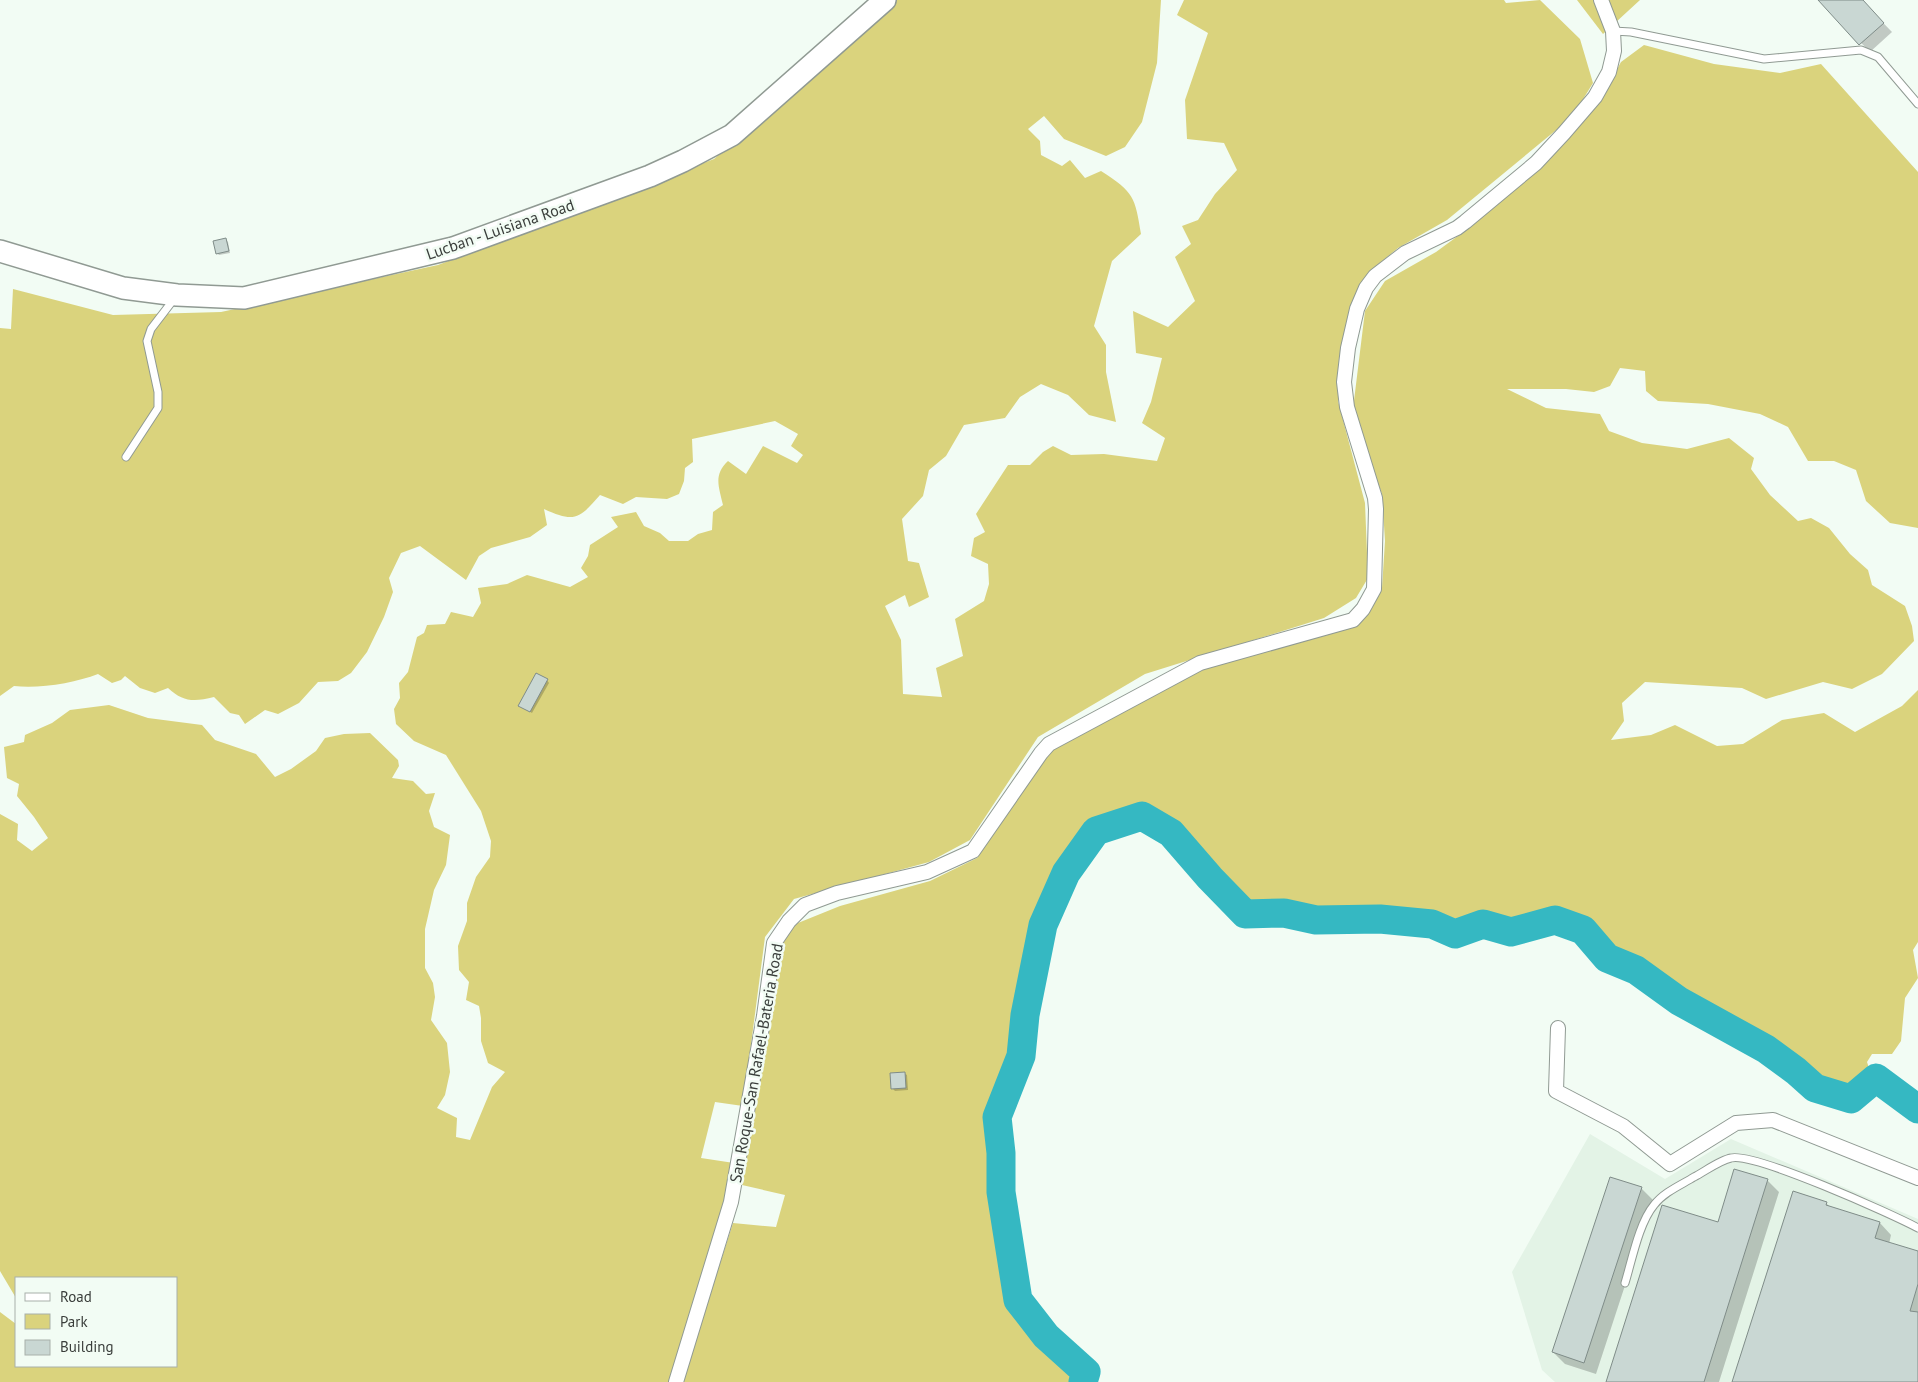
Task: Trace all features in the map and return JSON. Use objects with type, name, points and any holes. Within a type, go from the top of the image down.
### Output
[{"type":"main road","name":"Lucban - Luisiana Road","points":[[0,251],[123,288],[177,295],[244,298],[453,248],[650,176],[732,135],[886,0]]},
{"type":"street","name":"San Roque-San Rafael-Bateria Road","points":[[676,1382],[731,1202],[762,1025],[774,943],[789,921],[805,905],[837,894],[926,872],[973,851],[1049,744],[1200,663],[1353,620],[1363,609],[1374,589],[1375,498],[1347,407],[1344,382],[1348,348],[1357,309],[1366,288],[1375,276],[1405,254],[1457,228],[1465,222],[1536,163],[1564,134],[1595,97],[1609,72],[1614,51],[1613,31],[1601,0]]},
{"type":"street","points":[[1558,1028],[1556,1091],[1623,1126],[1670,1164],[1736,1123],[1773,1120],[1918,1178]]},
{"type":"lane","points":[[1613,31],[1631,32],[1764,59],[1861,50],[1878,57],[1918,104]]},
{"type":"lane","points":[[126,457],[158,408],[158,392],[147,340],[151,328],[177,295]]},
{"type":"lane","points":[[1625,1283],[1639,1233],[1653,1206],[1664,1195],[1732,1157],[1757,1162],[1788,1172],[1893,1214],[1918,1228]]},
{"type":"shaded area","points":[[1590,1134],[1665,1179],[1731,1139],[1918,1219],[1918,1382],[1555,1382],[1542,1370],[1512,1272]]},
{"type":"green space","points":[[888,0],[1161,0],[1157,63],[1142,122],[1125,147],[1106,156],[1064,139],[1044,116],[1028,129],[1040,141],[1041,155],[1062,166],[1070,160],[1085,178],[1101,171],[1127,190],[1137,212],[1141,234],[1112,261],[1094,326],[1106,345],[1106,372],[1116,422],[1089,415],[1068,395],[1041,384],[1020,397],[1005,418],[964,425],[946,456],[929,470],[923,496],[902,519],[908,561],[919,563],[929,597],[909,607],[905,595],[885,606],[901,640],[903,694],[942,697],[936,668],[963,656],[955,619],[984,601],[989,584],[988,564],[971,556],[974,538],[985,532],[976,514],[1008,465],[1030,465],[1043,452],[1053,446],[1071,455],[1104,454],[1157,461],[1165,438],[1142,423],[1151,402],[1162,358],[1136,353],[1133,311],[1168,327],[1195,301],[1175,257],[1191,244],[1182,226],[1198,220],[1215,194],[1237,170],[1224,143],[1187,139],[1185,100],[1208,33],[1177,15],[1184,0],[1504,0],[1506,3],[1540,0],[1580,39],[1593,83],[1572,117],[1447,220],[1398,248],[1369,272],[1339,357],[1338,401],[1365,503],[1368,578],[1356,598],[1324,618],[1145,674],[1038,737],[970,840],[929,862],[794,899],[765,937],[743,1106],[715,1102],[701,1158],[734,1163],[727,1201],[670,1382],[0,1382],[0,1312],[15,1323],[15,1367],[178,1367],[178,1277],[15,1277],[15,1296],[0,1271],[0,814],[18,824],[17,840],[32,851],[48,838],[17,796],[19,784],[7,778],[4,747],[24,742],[25,735],[52,723],[70,710],[109,705],[148,718],[202,725],[215,740],[256,754],[275,777],[291,769],[316,751],[325,738],[344,734],[370,733],[398,760],[399,766],[392,778],[413,781],[426,794],[435,793],[429,811],[434,827],[450,835],[446,865],[434,890],[425,929],[425,968],[433,983],[435,997],[431,1020],[447,1043],[450,1072],[445,1095],[437,1108],[457,1118],[456,1137],[470,1140],[492,1087],[505,1072],[488,1063],[481,1041],[479,1006],[466,1000],[469,982],[459,970],[458,946],[467,921],[467,903],[476,877],[490,857],[491,841],[481,811],[446,755],[414,741],[396,724],[394,709],[400,698],[399,683],[408,672],[417,637],[424,633],[427,625],[445,624],[451,612],[473,617],[481,603],[478,588],[507,584],[527,575],[570,587],[588,577],[581,568],[588,556],[590,545],[618,527],[611,517],[636,512],[644,526],[660,533],[669,541],[688,541],[698,534],[712,530],[713,512],[723,505],[718,482],[720,471],[728,461],[746,474],[763,446],[797,463],[803,455],[791,446],[798,434],[775,421],[692,439],[693,462],[685,468],[684,481],[679,494],[667,499],[636,497],[623,504],[600,495],[581,514],[570,517],[544,509],[547,525],[530,537],[491,548],[479,556],[466,580],[420,546],[401,553],[389,578],[393,592],[384,617],[367,652],[351,673],[338,681],[318,682],[299,703],[278,714],[265,710],[245,724],[239,715],[230,713],[214,697],[189,700],[173,693],[168,688],[155,693],[140,688],[125,676],[121,680],[112,683],[98,674],[57,684],[34,687],[14,686],[0,696],[0,328],[11,329],[13,289],[113,315],[221,312],[438,265],[714,159],[781,101]]},
{"type":"green space","points":[[1577,0],[1640,0],[1603,34]]},
{"type":"green space","points":[[1644,45],[1714,64],[1780,73],[1821,64],[1918,172],[1918,528],[1890,523],[1866,501],[1856,470],[1834,461],[1808,461],[1788,427],[1760,414],[1708,404],[1658,401],[1646,391],[1645,371],[1620,368],[1610,386],[1594,392],[1566,389],[1507,389],[1546,408],[1600,414],[1609,431],[1642,443],[1687,449],[1729,438],[1754,458],[1751,469],[1770,495],[1798,521],[1811,518],[1829,528],[1850,554],[1868,570],[1872,585],[1905,606],[1912,626],[1914,641],[1882,674],[1852,689],[1823,682],[1766,699],[1742,688],[1645,682],[1622,703],[1624,721],[1611,740],[1651,735],[1675,725],[1717,746],[1743,744],[1782,720],[1824,713],[1855,732],[1902,706],[1918,690],[1918,942],[1913,950],[1918,978],[1905,998],[1901,1041],[1892,1054],[1872,1054],[1867,1062],[1871,1074],[1851,1091],[1819,1083],[1799,1064],[1767,1044],[1683,998],[1642,964],[1613,956],[1585,923],[1556,911],[1512,924],[1485,915],[1455,926],[1440,917],[1388,911],[1251,906],[1180,829],[1141,808],[1093,822],[1061,866],[1036,922],[1018,1013],[1014,1053],[990,1115],[999,1235],[1013,1306],[1083,1374],[1080,1382],[682,1382],[733,1223],[776,1227],[785,1195],[742,1185],[765,1048],[778,949],[793,925],[840,906],[930,881],[977,858],[1044,755],[1203,667],[1354,626],[1382,588],[1385,541],[1382,494],[1352,417],[1365,311],[1385,281],[1436,252],[1466,230],[1509,192],[1602,97],[1621,62]]},
{"type":"building","points":[[1818,0],[1863,0],[1884,23],[1859,45]]},
{"type":"building","points":[[226,238],[229,251],[216,254],[213,241]]},
{"type":"building","points":[[536,673],[548,679],[530,712],[518,706]]},
{"type":"building","points":[[905,1072],[906,1088],[891,1089],[890,1073]]},
{"type":"building","points":[[1734,1169],[1768,1179],[1704,1382],[1606,1382],[1662,1205],[1718,1222]]},
{"type":"building","points":[[1610,1177],[1642,1187],[1584,1363],[1552,1352]]},
{"type":"building","points":[[1793,1191],[1827,1202],[1826,1205],[1880,1222],[1875,1238],[1918,1251],[1918,1284],[1910,1311],[1918,1312],[1918,1382],[1732,1382]]},
{"type":"waterway","points":[[1083,1382],[1086,1372],[1046,1336],[1018,1300],[1001,1192],[1001,1153],[997,1117],[1021,1056],[1025,1015],[1043,925],[1066,873],[1096,831],[1142,816],[1171,833],[1210,878],[1245,914],[1284,913],[1316,920],[1380,919],[1432,924],[1455,934],[1483,924],[1511,932],[1555,920],[1583,930],[1607,958],[1636,970],[1679,1001],[1766,1049],[1815,1088],[1851,1099],[1876,1078],[1918,1109]]}]
